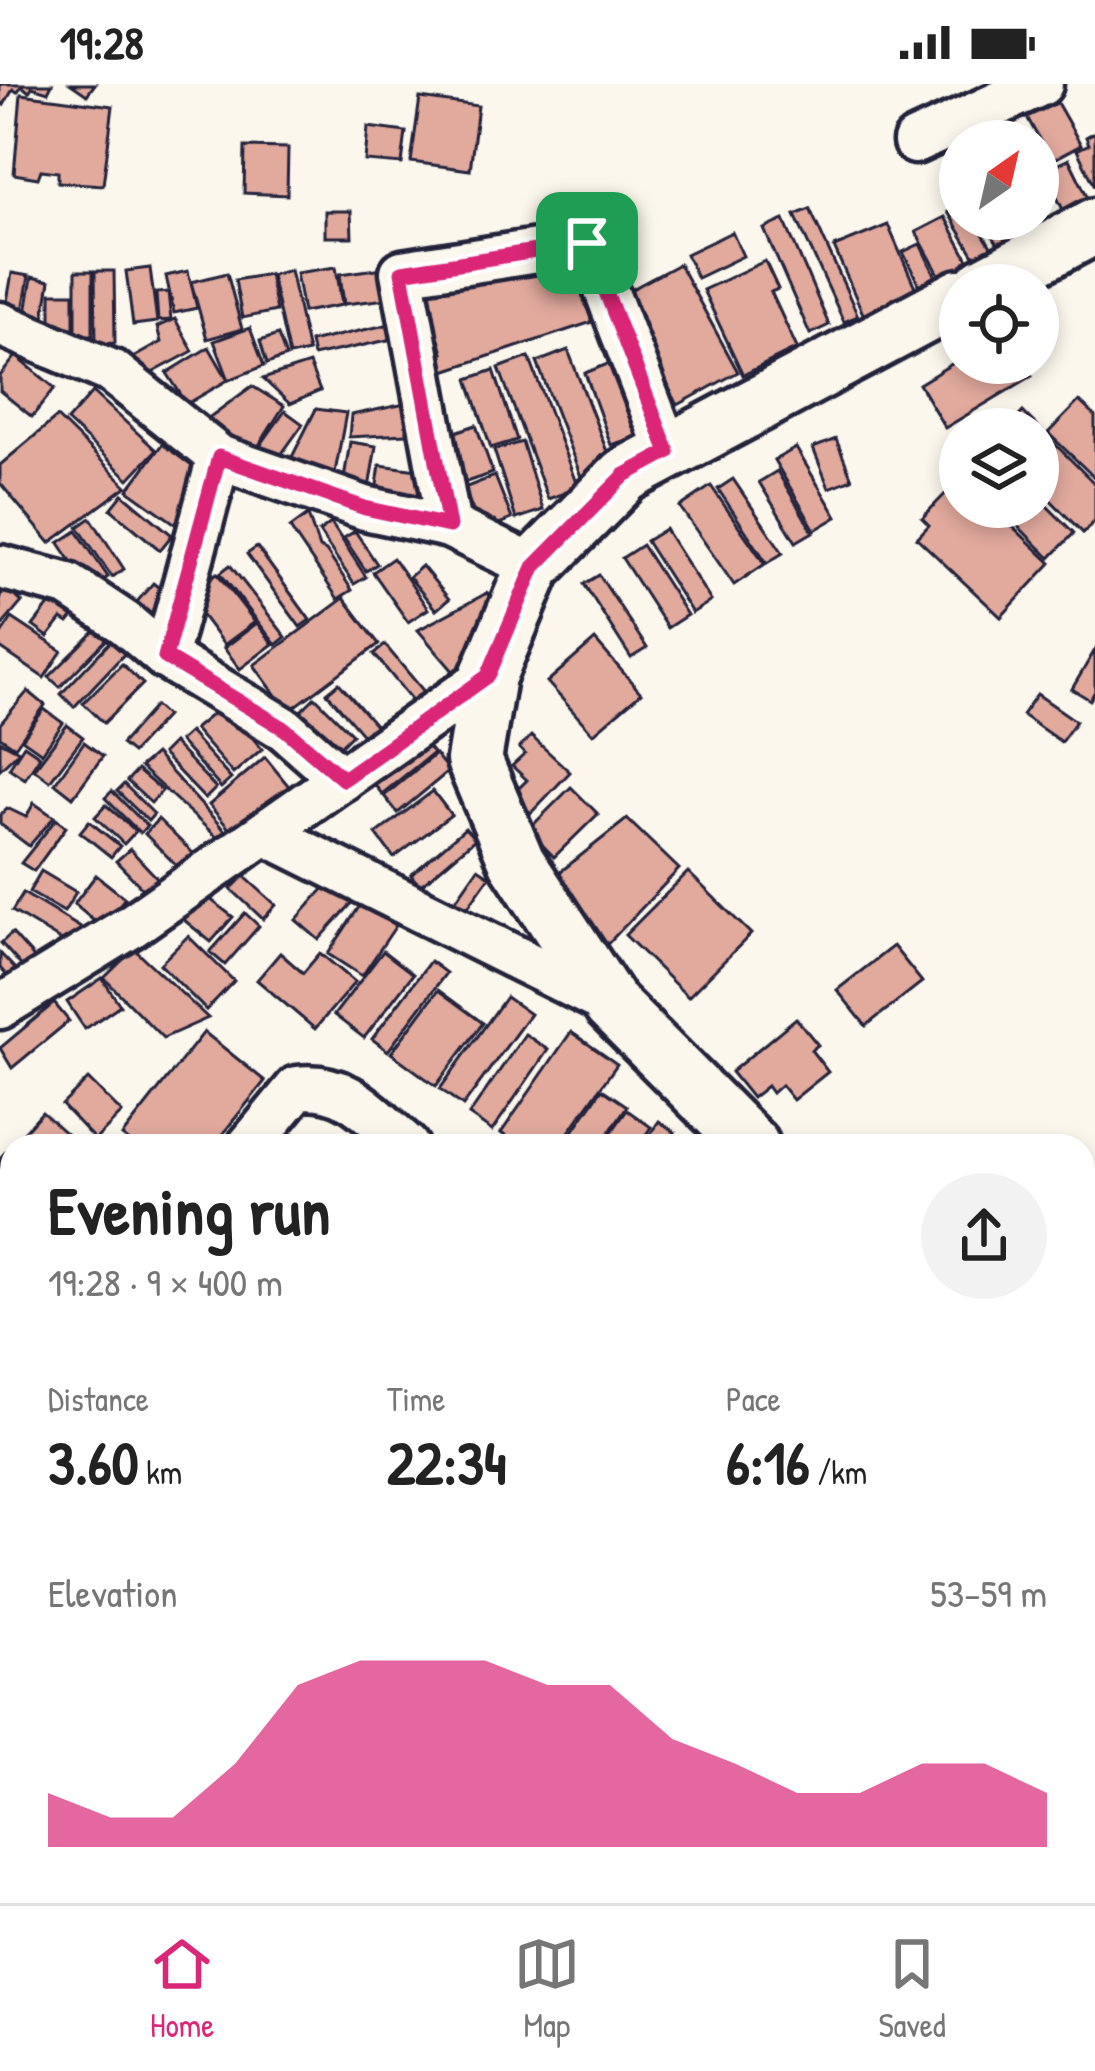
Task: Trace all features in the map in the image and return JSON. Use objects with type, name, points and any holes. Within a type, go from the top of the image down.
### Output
[{"type":"main road","points":[[1034,264],[1089,241]]},
{"type":"main road","points":[[740,1134],[611,1005],[517,862],[474,760],[488,676],[534,567],[625,475],[939,309]]},
{"type":"street","points":[[915,142],[1041,84]]},
{"type":"street","points":[[449,526],[402,272],[587,243],[668,452]]},
{"type":"street","points":[[0,324],[113,373],[219,457],[365,508],[449,526],[534,567]]},
{"type":"street","points":[[165,657],[219,457]]},
{"type":"street","points":[[0,567],[68,585],[165,657],[285,729],[343,779]]},
{"type":"street","points":[[0,1006],[130,927],[488,676]]},
{"type":"street","points":[[265,833],[611,1005]]},
{"type":"street","points":[[259,1134],[297,1088],[320,1085],[350,1098],[393,1134]]},
{"type":"building","points":[[0,84],[52,84],[48,92],[32,87],[29,92],[22,86],[17,92],[13,89],[4,105]]},
{"type":"building","points":[[71,84],[95,84],[87,95]]},
{"type":"building","points":[[21,94],[113,106],[103,185],[58,182],[58,172],[41,170],[38,178],[14,174]]},
{"type":"building","points":[[420,98],[478,106],[470,170],[411,162]]},
{"type":"building","points":[[1056,101],[1081,145],[1059,157],[1059,120],[1027,117]]},
{"type":"building","points":[[368,127],[406,132],[402,164],[365,161]]},
{"type":"building","points":[[1095,132],[1095,186],[1077,150],[1089,144],[1086,137]]},
{"type":"building","points":[[245,147],[288,148],[287,195],[244,193]]},
{"type":"building","points":[[1069,159],[1095,212],[1070,224],[1059,202],[1059,164]]},
{"type":"building","points":[[810,209],[858,316],[844,322],[795,215]]},
{"type":"building","points":[[325,211],[351,211],[352,237],[325,237]]},
{"type":"building","points":[[784,220],[829,325],[810,334],[764,229]]},
{"type":"building","points":[[939,220],[939,240],[958,240],[971,264],[939,264],[939,274],[916,232]]},
{"type":"building","points":[[888,225],[918,294],[864,316],[834,247]]},
{"type":"building","points":[[732,232],[743,256],[697,278],[686,254]]},
{"type":"building","points":[[965,240],[987,240],[996,255],[979,264]]},
{"type":"building","points":[[920,244],[939,283],[939,295],[927,301],[903,252]]},
{"type":"building","points":[[765,261],[778,289],[771,292],[797,348],[743,375],[703,290]]},
{"type":"building","points":[[571,262],[592,322],[426,377],[422,358],[443,353],[424,288],[465,274],[468,285]]},
{"type":"building","points":[[679,264],[738,372],[678,405],[619,296]]},
{"type":"building","points":[[336,267],[342,305],[303,312],[296,273]]},
{"type":"building","points":[[391,267],[396,298],[344,304],[340,274]]},
{"type":"building","points":[[150,268],[157,322],[133,325],[126,271]]},
{"type":"building","points":[[290,270],[308,352],[289,356],[271,275]]},
{"type":"building","points":[[76,271],[93,271],[93,335],[76,335]]},
{"type":"building","points":[[95,271],[114,271],[115,343],[96,344]]},
{"type":"building","points":[[188,271],[197,308],[174,313],[166,276]]},
{"type":"building","points":[[12,273],[29,276],[23,310],[6,307]]},
{"type":"building","points":[[227,273],[242,329],[207,339],[191,282]]},
{"type":"building","points":[[269,274],[276,311],[242,318],[235,280]]},
{"type":"building","points":[[32,277],[50,281],[44,317],[26,313]]},
{"type":"building","points":[[168,292],[171,320],[158,321],[156,293]]},
{"type":"building","points":[[51,293],[74,293],[74,328],[51,328]]},
{"type":"building","points":[[175,319],[193,351],[139,380],[129,360],[161,342],[157,327]]},
{"type":"building","points":[[399,322],[402,337],[313,356],[310,342]]},
{"type":"building","points":[[250,328],[264,366],[229,380],[214,341]]},
{"type":"building","points":[[278,335],[286,357],[267,364],[260,341]]},
{"type":"building","points":[[209,347],[228,380],[187,404],[167,373]]},
{"type":"building","points":[[568,350],[616,475],[585,487],[537,362]]},
{"type":"building","points":[[16,356],[55,388],[32,417],[0,391],[0,376]]},
{"type":"building","points":[[529,357],[578,488],[548,499],[499,368]]},
{"type":"building","points":[[615,361],[642,435],[611,445],[585,373]]},
{"type":"building","points":[[309,364],[320,391],[290,404],[263,379]]},
{"type":"building","points":[[494,370],[517,440],[491,448],[468,379]]},
{"type":"building","points":[[939,372],[939,384],[1019,384],[978,408],[939,408],[939,418],[919,384]]},
{"type":"building","points":[[252,386],[284,406],[254,453],[207,419]]},
{"type":"building","points":[[93,392],[156,450],[129,479],[67,421]]},
{"type":"building","points":[[420,401],[426,433],[349,437],[351,415]]},
{"type":"building","points":[[1079,401],[1095,416],[1095,478],[1059,444],[1059,422]]},
{"type":"building","points":[[316,409],[346,413],[332,489],[286,469]]},
{"type":"building","points":[[285,411],[303,424],[273,466],[255,453]]},
{"type":"building","points":[[57,417],[127,486],[50,543],[0,483],[0,465]]},
{"type":"building","points":[[476,425],[493,473],[460,484],[444,436]]},
{"type":"building","points":[[836,439],[852,479],[829,488],[813,448]]},
{"type":"building","points":[[350,442],[376,446],[368,494],[342,490]]},
{"type":"building","points":[[522,442],[543,510],[516,519],[494,450]]},
{"type":"building","points":[[162,444],[206,476],[180,527],[128,490]]},
{"type":"building","points":[[796,448],[837,517],[815,530],[774,460]]},
{"type":"building","points":[[1059,448],[1095,484],[1095,521],[1083,533],[1059,508]]},
{"type":"building","points":[[380,465],[433,472],[430,498],[376,491]]},
{"type":"building","points":[[777,471],[813,532],[796,542],[759,482]]},
{"type":"building","points":[[495,476],[512,519],[481,531],[464,488]]},
{"type":"building","points":[[733,479],[783,553],[767,563],[718,489]]},
{"type":"building","points":[[711,486],[765,564],[734,585],[680,507]]},
{"type":"building","points":[[123,494],[172,535],[160,550],[111,509]]},
{"type":"building","points":[[939,500],[939,528],[1014,528],[1051,563],[1001,617],[917,538],[929,525],[922,518]]},
{"type":"building","points":[[308,515],[319,548],[326,551],[352,590],[338,599],[290,528]]},
{"type":"building","points":[[91,518],[124,569],[112,577],[78,527]]},
{"type":"building","points":[[1059,518],[1074,533],[1050,558],[1020,528],[1059,528]]},
{"type":"building","points":[[331,523],[366,577],[354,584],[319,532]]},
{"type":"building","points":[[665,529],[711,601],[692,613],[646,541]]},
{"type":"building","points":[[77,531],[108,577],[90,589],[59,543]]},
{"type":"building","points":[[355,531],[377,564],[366,571],[344,538]]},
{"type":"building","points":[[642,545],[687,615],[667,628],[622,558]]},
{"type":"building","points":[[257,547],[310,620],[300,627],[247,554]]},
{"type":"building","points":[[393,558],[428,609],[408,622],[373,572]]},
{"type":"building","points":[[230,565],[286,637],[276,645],[220,573]]},
{"type":"building","points":[[422,566],[449,599],[436,610],[409,577]]},
{"type":"building","points":[[217,573],[255,622],[224,645],[187,596]]},
{"type":"building","points":[[599,575],[647,648],[631,658],[584,584]]},
{"type":"building","points":[[153,583],[178,604],[155,631],[130,610]]},
{"type":"building","points":[[6,588],[22,602],[0,628],[0,596]]},
{"type":"building","points":[[59,592],[80,608],[68,623],[62,619],[48,637],[33,626]]},
{"type":"building","points":[[487,593],[504,621],[484,650],[453,671],[418,630]]},
{"type":"building","points":[[344,598],[379,644],[288,712],[254,665]]},
{"type":"building","points":[[12,618],[62,651],[44,678],[0,648],[0,636]]},
{"type":"building","points":[[107,619],[118,628],[60,687],[49,677]]},
{"type":"building","points":[[257,623],[273,644],[240,669],[224,648]]},
{"type":"building","points":[[114,638],[127,651],[74,707],[61,694]]},
{"type":"building","points":[[595,640],[641,693],[593,734],[547,682]]},
{"type":"building","points":[[385,645],[426,694],[414,703],[374,654]]},
{"type":"building","points":[[1095,650],[1095,691],[1090,700],[1072,689]]},
{"type":"building","points":[[122,664],[143,684],[104,723],[83,703]]},
{"type":"building","points":[[339,683],[377,727],[365,737],[327,693]]},
{"type":"building","points":[[28,691],[45,705],[15,747],[0,737],[0,724]]},
{"type":"building","points":[[1037,694],[1076,721],[1061,742],[1022,715]]},
{"type":"building","points":[[315,697],[352,734],[330,756],[293,719]]},
{"type":"building","points":[[224,704],[262,749],[233,774],[194,729]]},
{"type":"building","points":[[155,706],[166,716],[132,753],[121,744]]},
{"type":"building","points":[[44,709],[63,723],[42,753],[22,739]]},
{"type":"building","points":[[67,725],[83,737],[50,781],[34,769]]},
{"type":"building","points":[[189,732],[231,779],[221,788],[179,741]]},
{"type":"building","points":[[419,736],[433,753],[382,794],[368,777]]},
{"type":"building","points":[[531,736],[570,772],[531,813],[512,795],[527,780],[512,766],[525,754],[519,748]]},
{"type":"building","points":[[0,741],[19,751],[0,769]]},
{"type":"building","points":[[84,742],[103,756],[73,797],[55,783]]},
{"type":"building","points":[[173,743],[216,788],[205,799],[162,754]]},
{"type":"building","points":[[24,745],[40,756],[25,779],[9,768]]},
{"type":"building","points":[[155,754],[227,833],[220,840],[140,767]]},
{"type":"building","points":[[435,754],[449,771],[398,813],[384,796]]},
{"type":"building","points":[[265,757],[292,790],[236,837],[209,805]]},
{"type":"building","points":[[137,770],[162,791],[151,803],[127,781]]},
{"type":"building","points":[[124,784],[154,814],[148,821],[117,791]]},
{"type":"building","points":[[571,787],[598,814],[554,857],[528,830]]},
{"type":"building","points":[[112,791],[147,826],[140,833],[105,798]]},
{"type":"building","points":[[433,791],[451,815],[394,858],[376,834]]},
{"type":"building","points":[[34,803],[54,817],[29,846],[0,824],[0,815],[7,808],[26,817]]},
{"type":"building","points":[[106,805],[136,831],[124,844],[95,817]]},
{"type":"building","points":[[56,819],[66,827],[34,871],[21,863]]},
{"type":"building","points":[[158,819],[200,860],[186,875],[145,834]]},
{"type":"building","points":[[627,819],[679,869],[596,956],[555,876]]},
{"type":"building","points":[[89,821],[120,846],[111,857],[80,832]]},
{"type":"building","points":[[465,828],[475,839],[420,886],[411,875]]},
{"type":"building","points":[[130,849],[159,880],[146,892],[116,861]]},
{"type":"building","points":[[478,868],[490,876],[455,925],[444,917]]},
{"type":"building","points":[[41,871],[76,892],[64,912],[29,892]]},
{"type":"building","points":[[688,872],[751,934],[688,997],[625,935]]},
{"type":"building","points":[[96,875],[125,898],[101,927],[74,904]]},
{"type":"building","points":[[244,876],[276,905],[263,919],[231,889]]},
{"type":"building","points":[[331,880],[355,900],[319,940],[296,920]]},
{"type":"building","points":[[23,893],[81,928],[70,946],[12,911]]},
{"type":"building","points":[[205,895],[233,917],[211,942],[184,920]]},
{"type":"building","points":[[363,901],[397,924],[362,976],[328,954]]},
{"type":"building","points":[[245,913],[259,926],[225,965],[210,952]]},
{"type":"building","points":[[12,933],[38,962],[27,972],[1,943]]},
{"type":"building","points":[[188,936],[234,981],[206,1010],[160,964]]},
{"type":"building","points":[[893,946],[922,982],[866,1026],[837,990]]},
{"type":"building","points":[[134,949],[208,1018],[163,1038],[104,978]]},
{"type":"building","points":[[383,951],[413,974],[364,1038],[334,1015]]},
{"type":"building","points":[[0,953],[19,973],[11,980],[0,968]]},
{"type":"building","points":[[280,953],[303,973],[320,953],[355,982],[315,1029],[257,980]]},
{"type":"building","points":[[430,961],[446,973],[388,1051],[372,1039]]},
{"type":"building","points":[[102,978],[120,1005],[85,1029],[67,1002]]},
{"type":"building","points":[[438,990],[483,1023],[436,1086],[391,1053]]},
{"type":"building","points":[[506,997],[530,1014],[463,1106],[440,1089]]},
{"type":"building","points":[[54,1003],[69,1021],[12,1068],[0,1048]]},
{"type":"building","points":[[796,1018],[818,1045],[811,1050],[828,1072],[793,1100],[781,1085],[772,1093],[767,1086],[752,1098],[731,1072]]},
{"type":"building","points":[[204,1032],[265,1081],[223,1134],[124,1134]]},
{"type":"building","points":[[571,1032],[617,1064],[567,1134],[501,1133]]},
{"type":"building","points":[[525,1034],[548,1050],[492,1131],[469,1115]]},
{"type":"building","points":[[88,1079],[122,1113],[101,1134],[89,1134],[62,1105]]},
{"type":"building","points":[[602,1089],[627,1106],[608,1134],[571,1134]]},
{"type":"building","points":[[627,1110],[651,1127],[646,1134],[610,1134]]},
{"type":"building","points":[[42,1112],[67,1134],[22,1134]]},
{"type":"building","points":[[659,1121],[675,1132],[674,1134],[650,1134]]},
{"type":"route","points":[[587,243],[668,452],[625,475],[534,567],[488,676],[343,779],[285,729],[165,657],[219,457],[365,508],[449,526],[402,272],[587,243]]}]
